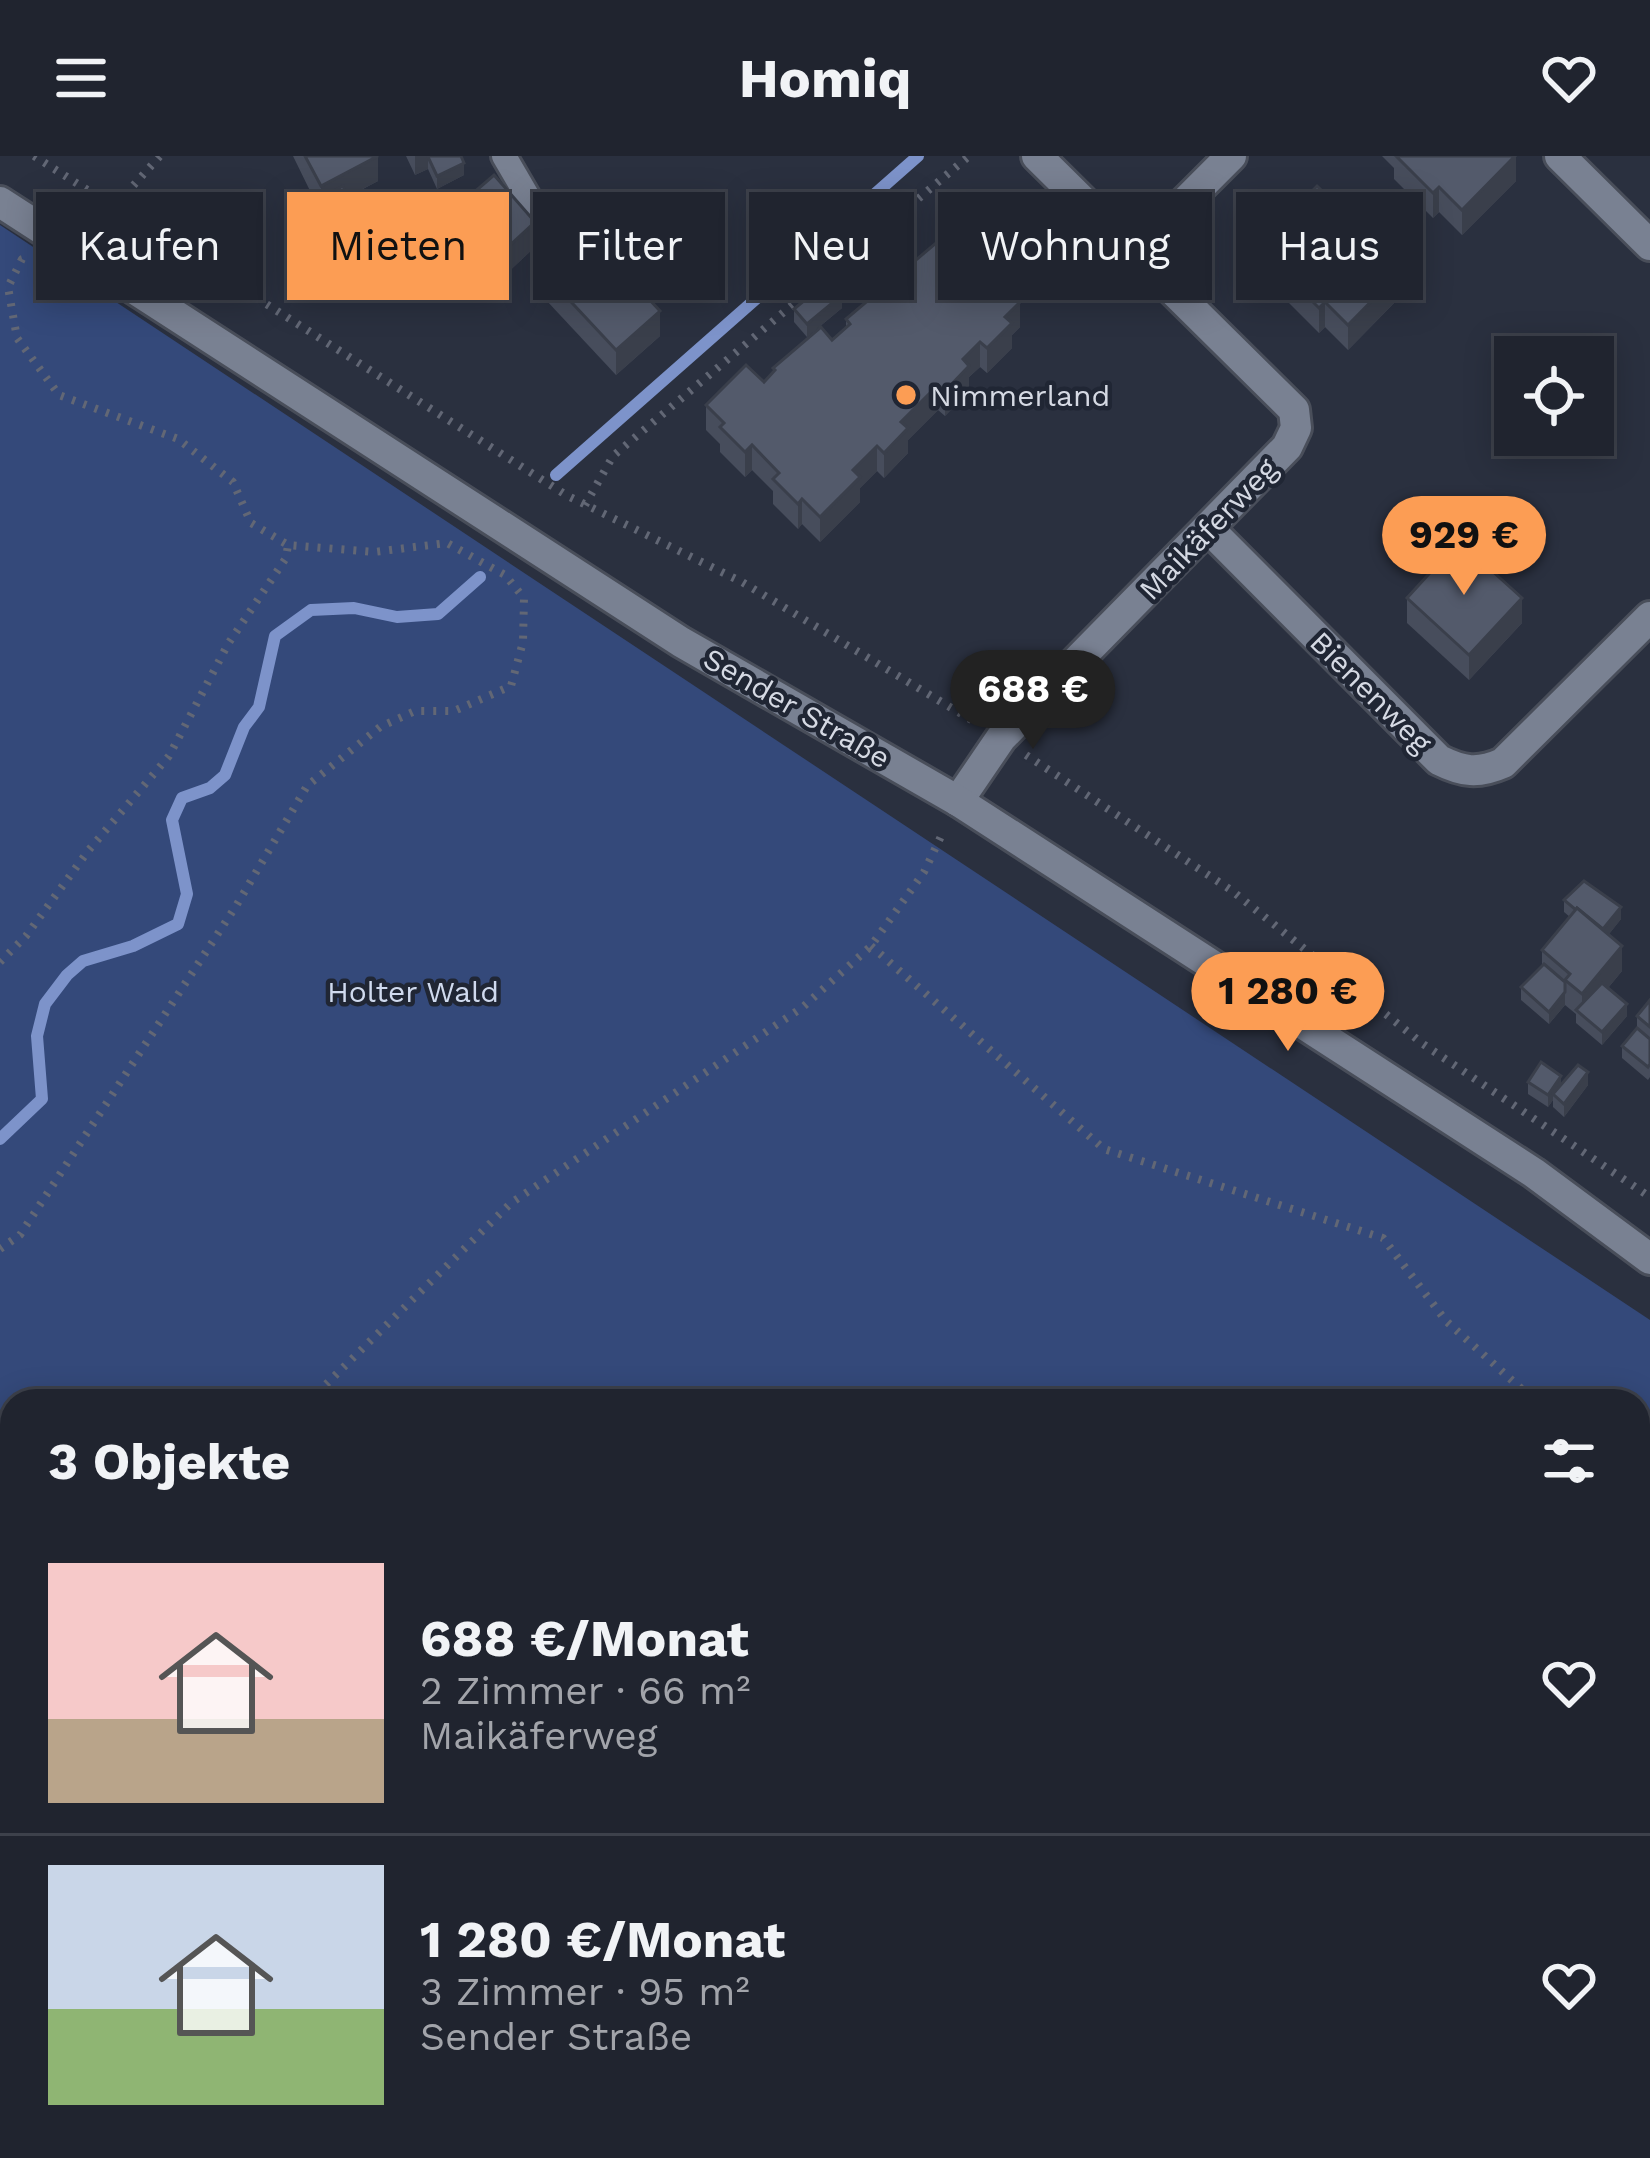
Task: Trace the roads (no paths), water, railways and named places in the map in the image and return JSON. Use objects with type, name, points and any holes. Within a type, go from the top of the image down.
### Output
[{"type":"main road","name":"Maikäferweg","points":[[1036,156],[1074,192]]},
{"type":"main road","points":[[1195,192],[1231,156]]},
{"type":"main road","points":[[1560,156],[1650,245]]},
{"type":"main road","name":"Sender Straße","points":[[0,202],[681,642],[958,802],[1534,1174],[1650,1259]]},
{"type":"main road","name":"Maikäferweg","points":[[958,802],[1001,738],[1288,447],[1296,428],[1294,410],[1185,300]]},
{"type":"main road","name":"Bienenweg","points":[[1210,530],[1439,760],[1462,771],[1486,771],[1502,764],[1650,617]]},
{"type":"lane","points":[[504,156],[533,206]]},
{"type":"waterway","points":[[556,475],[918,156]]},
{"type":"waterway","points":[[0,1139],[42,1099],[37,1036],[45,1004],[67,975],[83,961],[133,946],[178,924],[187,894],[172,820],[182,798],[210,788],[225,775],[244,727],[259,707],[275,636],[311,610],[354,608],[397,617],[438,614],[480,577]]},
{"type":"place","name":"Nimmerland","points":[[906,395]]},
{"type":"park label","name":"Holter Wald","points":[[413,991]]}]
